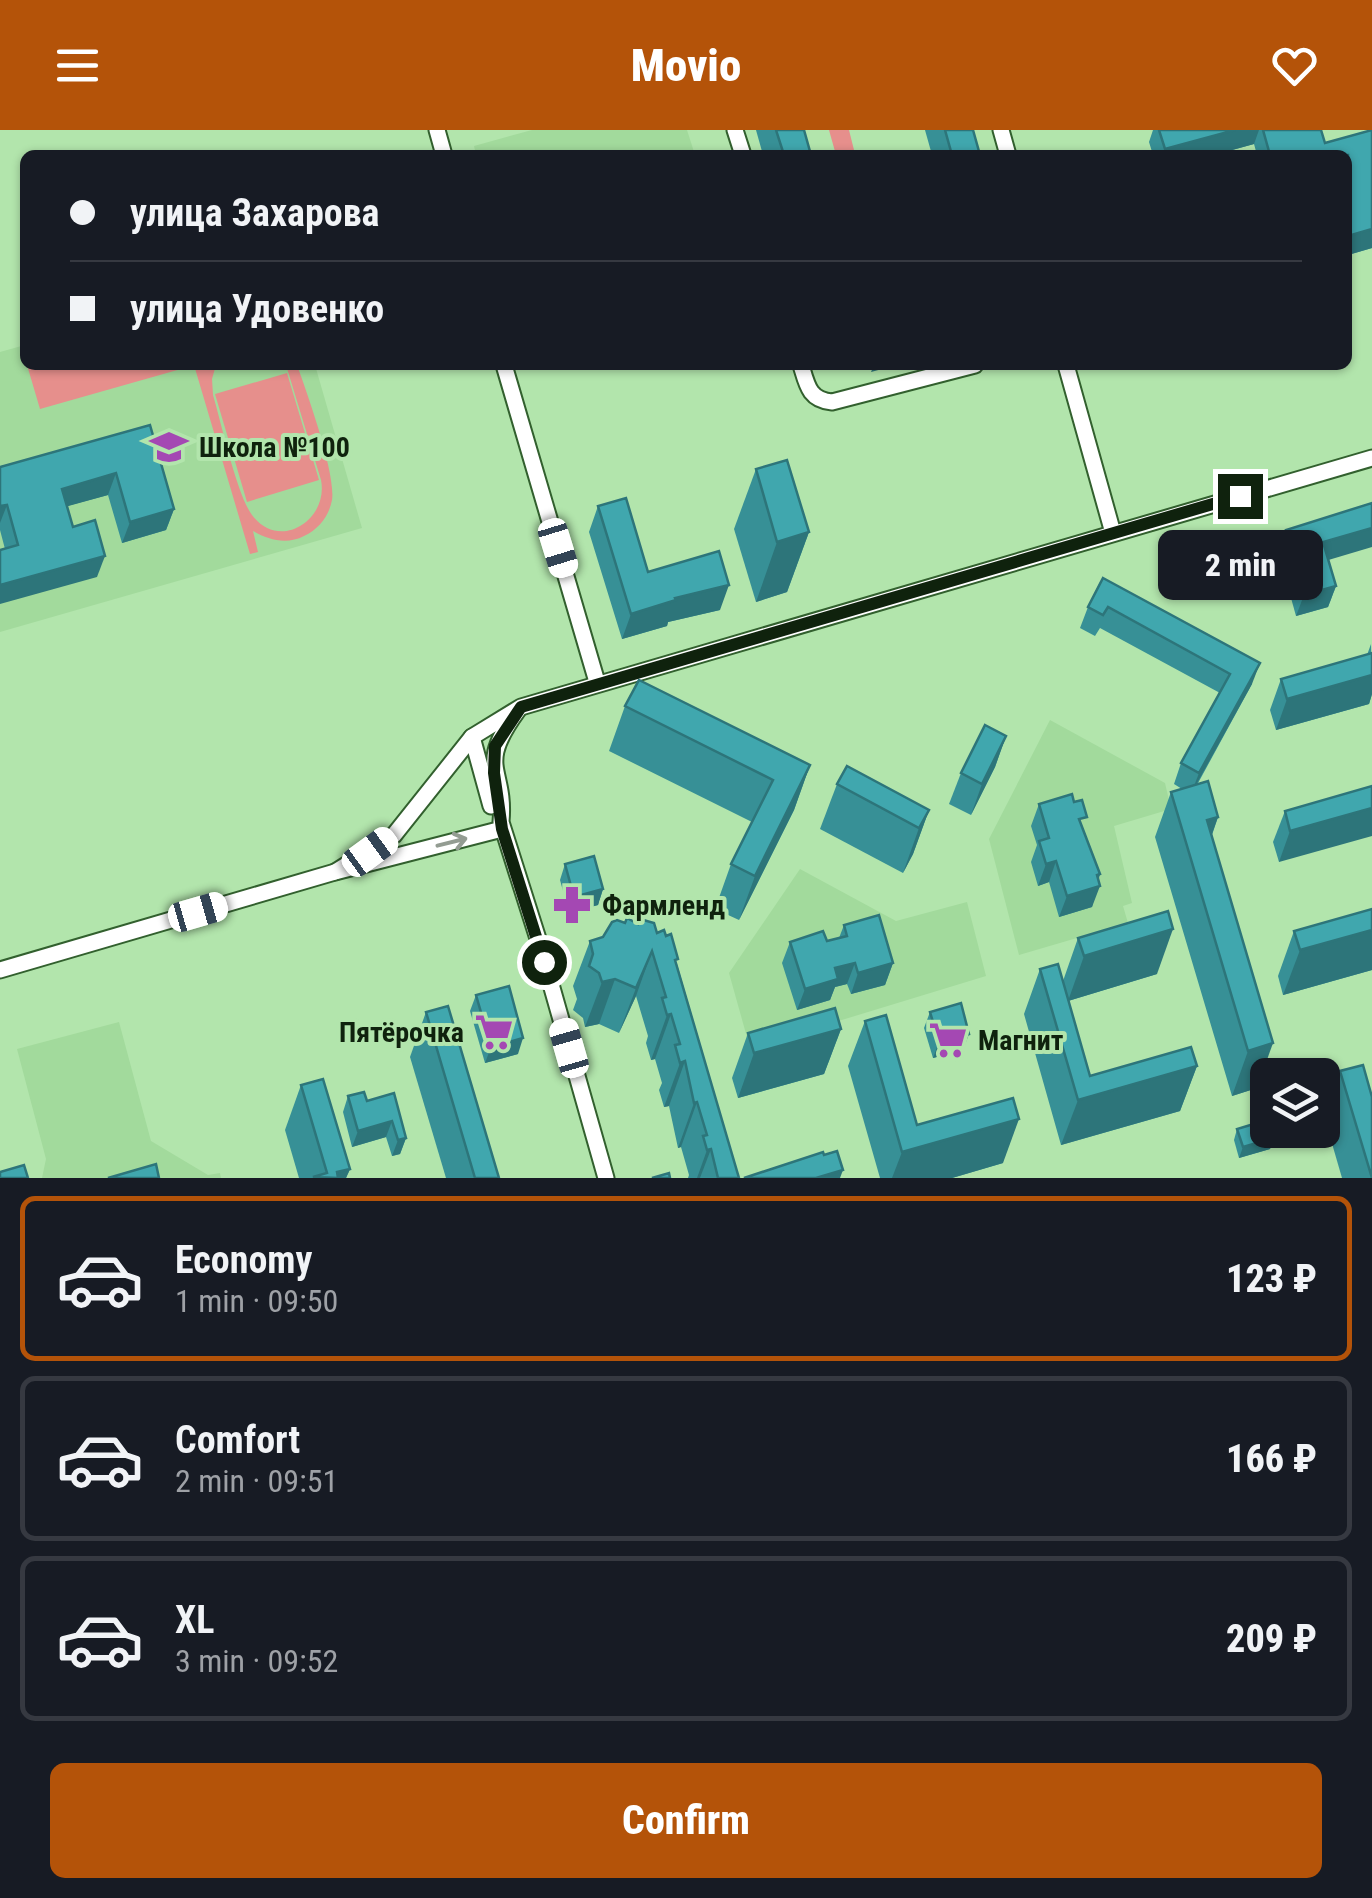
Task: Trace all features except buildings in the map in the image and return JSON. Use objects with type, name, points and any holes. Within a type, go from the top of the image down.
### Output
[{"type":"street","points":[[505,370],[597,682]]},
{"type":"street","points":[[804,370],[812,395],[819,401],[832,402],[956,370]]},
{"type":"street","points":[[1067,370],[1113,533]]},
{"type":"street","points":[[334,872],[394,835],[478,732],[521,707],[1372,458]]},
{"type":"street","points":[[521,707],[495,746],[494,773],[502,821],[606,1178]]},
{"type":"street","points":[[478,732],[495,746]]},
{"type":"street","points":[[478,732],[493,812],[502,821]]},
{"type":"street","points":[[0,970],[502,821]]},
{"type":"shaded area","points":[[532,130],[687,130],[693,150],[475,150],[474,146]]},
{"type":"shaded area","points":[[829,130],[849,130],[854,150],[835,150]]},
{"type":"shaded area","name":"Школа №100","points":[[20,346],[20,370],[316,370],[362,528],[0,632],[0,352]]},
{"type":"shaded area","points":[[28,370],[177,370],[40,409]]},
{"type":"shaded area","points":[[195,370],[215,370],[213,395],[230,458],[246,505],[263,526],[288,531],[300,526],[317,508],[321,495],[321,480],[288,370],[299,370],[320,433],[332,488],[328,511],[314,530],[298,539],[271,539],[253,531],[258,552],[250,554]]},
{"type":"shaded area","points":[[287,373],[319,480],[247,502],[215,394]]},
{"type":"shaded area","points":[[1050,720],[1165,783],[1171,809],[1114,826],[1132,903],[1123,906],[1128,923],[1019,955],[989,839]]},
{"type":"shaded area","points":[[800,869],[896,921],[967,902],[986,976],[750,1048],[729,973]]},
{"type":"shaded area","points":[[119,1022],[151,1141],[208,1175],[220,1173],[221,1178],[42,1178],[46,1159],[17,1049]]},
{"type":"place","name":"Школа №100","points":[[169,447]]},
{"type":"place","name":"Фармленд","points":[[572,905]]},
{"type":"place","name":"Пятёрочка","points":[[494,1032]]},
{"type":"place","name":"Магнит","points":[[948,1040]]},
{"type":"route","points":[[544,962],[500,822],[502,810],[493,762],[495,746],[504,728],[521,707],[1240,496]]}]
